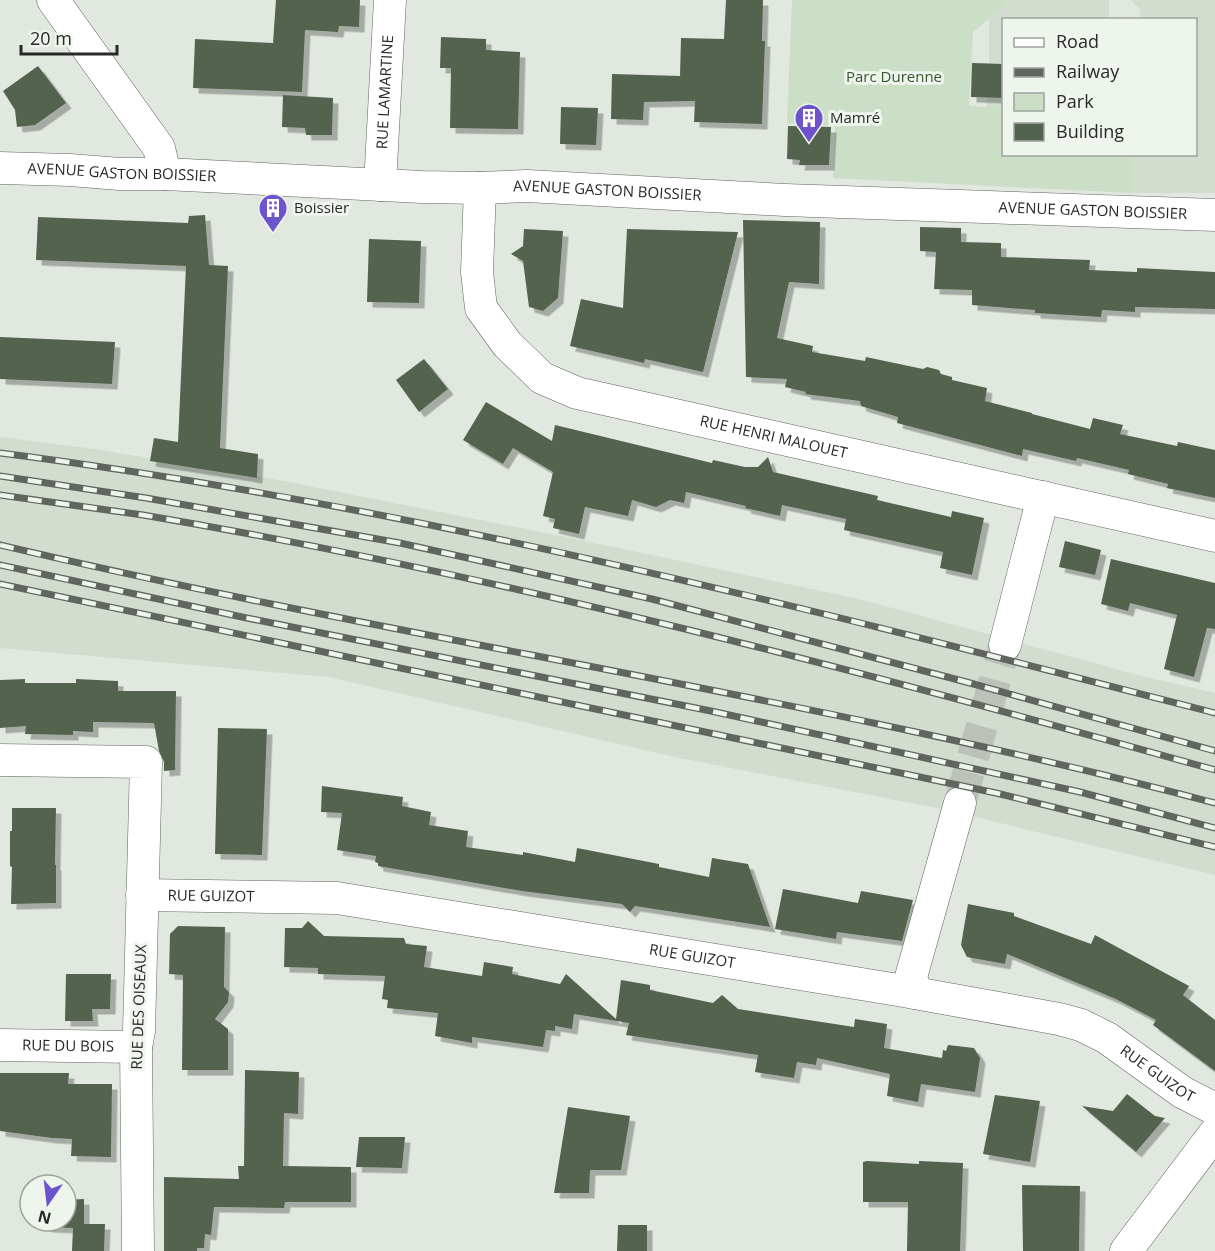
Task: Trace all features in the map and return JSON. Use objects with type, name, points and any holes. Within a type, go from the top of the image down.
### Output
[{"type":"street","points":[[53,0],[159,148],[165,174]]},
{"type":"street","name":"RUE LAMARTINE","points":[[380,185],[390,0]]},
{"type":"street","name":"AVENUE GASTON BOISSIER","points":[[0,168],[380,185],[480,188],[527,186],[785,200],[1215,215]]},
{"type":"street","name":"RUE HENRI MALOUET","points":[[480,188],[477,272],[481,308],[507,344],[543,378],[577,393],[1215,536]]},
{"type":"street","points":[[1005,645],[1042,497]]},
{"type":"street","name":"RUE DES OISEAUX","points":[[0,760],[146,762],[139,1031],[136,1047],[138,1251]]},
{"type":"street","points":[[916,993],[911,976],[960,803]]},
{"type":"street","name":"RUE GUIZOT","points":[[142,895],[337,898],[916,993],[1059,1019],[1082,1026],[1107,1038],[1182,1092],[1215,1109]]},
{"type":"street","name":"RUE DU BOIS","points":[[0,1045],[136,1047]]},
{"type":"street","points":[[1126,1251],[1215,1133]]},
{"type":"shaded area","points":[[1007,0],[1109,0],[1109,18],[1002,18],[1002,108],[987,107],[987,97],[971,97],[972,63],[989,63],[989,19],[1006,5]]},
{"type":"shaded area","points":[[1131,0],[1215,0],[1215,193],[1133,193],[1134,156],[1197,156],[1197,18],[1140,18],[1140,9]]},
{"type":"shaded area","points":[[0,437],[95,449],[279,480],[581,540],[859,599],[1138,675],[1215,693],[1215,875],[942,809],[679,758],[329,677],[0,648]]},
{"type":"green space","name":"Parc Durenne","points":[[792,0],[1007,0],[1006,5],[973,32],[969,106],[1002,108],[1002,156],[1134,156],[1133,193],[833,178],[835,126],[787,123]]},
{"type":"building","points":[[276,0],[360,0],[359,27],[339,26],[338,32],[305,30],[302,92],[193,88],[195,39],[273,43]]},
{"type":"building","points":[[726,0],[763,0],[762,41],[765,41],[762,124],[694,122],[695,101],[644,102],[643,120],[611,119],[612,74],[680,76],[681,38],[724,39]]},
{"type":"building","points":[[441,37],[486,39],[486,50],[520,52],[518,129],[450,128],[451,68],[440,68]]},
{"type":"building","points":[[972,63],[1002,64],[1002,98],[971,97]]},
{"type":"building","points":[[38,66],[66,103],[35,125],[17,127],[15,110],[3,91]]},
{"type":"building","points":[[283,95],[333,98],[332,135],[306,135],[305,128],[282,127]]},
{"type":"building","points":[[561,107],[598,108],[596,145],[560,144]]},
{"type":"building","name":"Mamré","points":[[788,126],[831,127],[829,165],[799,165],[800,160],[787,159]]},
{"type":"building","points":[[205,215],[209,265],[228,266],[220,448],[258,454],[257,478],[150,461],[154,438],[178,442],[186,266],[36,260],[38,217],[188,223],[189,216]]},
{"type":"building","points":[[743,220],[820,222],[819,284],[789,282],[777,338],[813,346],[812,352],[865,361],[866,357],[923,369],[927,367],[939,370],[941,374],[952,377],[952,380],[987,388],[985,401],[1090,429],[1093,418],[1123,425],[1120,434],[1177,446],[1178,442],[1215,450],[1215,498],[1167,488],[1168,484],[1128,474],[1129,470],[1023,449],[1022,456],[897,423],[898,417],[861,406],[860,401],[805,394],[806,392],[785,387],[787,379],[746,377]]},
{"type":"building","points":[[920,227],[961,228],[961,242],[1001,243],[1001,257],[1090,260],[1089,270],[1137,272],[1137,268],[1215,272],[1215,309],[1135,307],[1135,312],[1102,310],[1101,317],[1035,313],[1035,310],[972,305],[972,290],[934,289],[936,252],[920,251]]},
{"type":"building","points":[[524,229],[563,231],[558,298],[543,311],[529,307],[523,261],[511,254],[523,246]]},
{"type":"building","points":[[627,229],[738,232],[703,372],[645,359],[644,363],[570,346],[581,299],[623,308]]},
{"type":"building","points":[[369,239],[421,241],[419,303],[367,302]]},
{"type":"building","points":[[0,337],[115,342],[112,384],[0,379]]},
{"type":"building","points":[[424,359],[448,389],[419,412],[396,380]]},
{"type":"building","points":[[486,402],[552,441],[555,425],[712,463],[713,460],[745,467],[758,467],[768,457],[773,472],[878,496],[877,500],[951,517],[952,511],[984,518],[972,575],[940,568],[943,552],[844,530],[846,519],[782,505],[780,516],[686,492],[684,503],[670,500],[656,507],[632,500],[628,516],[585,507],[579,534],[553,528],[555,519],[543,516],[553,472],[513,448],[503,464],[463,440]]},
{"type":"building","points":[[1065,541],[1101,550],[1095,575],[1059,567]]},
{"type":"building","points":[[1111,559],[1215,583],[1215,629],[1207,628],[1194,677],[1164,669],[1177,615],[1130,603],[1128,611],[1101,604]]},
{"type":"building","points":[[25,679],[25,683],[76,683],[76,679],[118,681],[118,691],[176,691],[175,770],[164,771],[164,762],[159,751],[154,723],[93,722],[93,732],[73,731],[73,735],[25,734],[26,726],[0,728],[0,680]]},
{"type":"building","points":[[218,728],[267,729],[262,855],[215,854]]},
{"type":"building","points":[[322,786],[403,797],[402,806],[431,812],[429,825],[468,831],[466,847],[523,855],[523,852],[575,862],[577,848],[659,864],[659,867],[709,877],[712,858],[748,864],[770,927],[635,906],[630,912],[622,904],[522,891],[378,866],[375,862],[376,856],[337,850],[342,813],[321,812]]},
{"type":"building","points":[[12,808],[56,808],[56,903],[11,904]]},
{"type":"building","points":[[783,889],[858,903],[861,891],[913,900],[902,941],[837,932],[836,939],[775,929]]},
{"type":"building","points":[[968,904],[1014,913],[1014,916],[1091,944],[1095,935],[1189,986],[1183,995],[1215,1020],[1215,1071],[1153,1025],[1156,1020],[1116,999],[1007,954],[1005,964],[967,957],[961,945]]},
{"type":"building","points":[[308,921],[324,936],[404,938],[406,944],[427,946],[424,967],[482,976],[484,962],[513,967],[512,974],[560,984],[566,974],[616,1019],[621,980],[650,985],[650,990],[713,1003],[722,995],[738,1009],[854,1027],[855,1019],[887,1024],[884,1048],[942,1058],[943,1050],[946,1051],[948,1045],[974,1048],[980,1058],[975,1092],[921,1084],[918,1102],[887,1096],[890,1074],[817,1058],[816,1065],[797,1062],[794,1078],[755,1072],[758,1055],[626,1035],[629,1023],[574,1014],[572,1029],[555,1026],[555,1031],[546,1030],[543,1047],[472,1037],[472,1043],[435,1036],[438,1013],[387,1008],[388,1000],[382,999],[385,976],[318,974],[318,968],[284,967],[285,928],[302,928]]},
{"type":"building","points":[[178,926],[225,927],[224,987],[229,992],[228,1002],[215,1019],[228,1029],[228,1070],[182,1070],[183,975],[169,974],[170,934]]},
{"type":"building","points":[[66,974],[111,974],[110,1009],[92,1009],[93,1021],[65,1021]]},
{"type":"building","points":[[245,1070],[299,1072],[298,1114],[284,1113],[283,1166],[351,1167],[351,1202],[285,1202],[284,1208],[214,1207],[211,1235],[205,1234],[204,1248],[197,1248],[197,1251],[164,1251],[164,1177],[239,1179],[238,1166],[244,1166]]},
{"type":"building","points":[[0,1073],[69,1073],[68,1084],[112,1084],[111,1157],[71,1156],[72,1139],[0,1131]]},
{"type":"building","points":[[1127,1094],[1155,1116],[1165,1118],[1136,1152],[1082,1106],[1113,1111]]},
{"type":"building","points":[[995,1095],[1040,1101],[1030,1162],[983,1154]]},
{"type":"building","points":[[568,1107],[630,1116],[621,1170],[590,1170],[589,1193],[554,1193]]},
{"type":"building","points":[[359,1137],[405,1137],[402,1168],[356,1167]]},
{"type":"building","points":[[919,1161],[963,1163],[960,1251],[907,1251],[908,1202],[863,1202],[863,1162],[919,1164]]},
{"type":"building","points":[[1022,1185],[1080,1186],[1079,1251],[1023,1251]]},
{"type":"building","points":[[78,1199],[84,1199],[84,1224],[105,1224],[104,1251],[72,1251],[73,1233],[78,1233]]},
{"type":"building","points":[[618,1225],[647,1225],[647,1251],[617,1251]]},
{"type":"tunnel","points":[[960,803],[1005,645]]},
{"type":"railway","points":[[0,453],[154,475],[307,501],[459,531],[763,599],[1215,713]]},
{"type":"railway","points":[[0,476],[146,498],[400,543],[652,599],[1215,751]]},
{"type":"railway","points":[[0,495],[143,515],[278,539],[548,596],[816,662],[1215,770]]},
{"type":"railway","points":[[0,545],[303,610],[913,731],[1064,765],[1215,803]]},
{"type":"railway","points":[[0,565],[242,617],[711,711],[1080,792],[1215,828]]},
{"type":"railway","points":[[0,584],[996,793],[1215,847]]},
{"type":"place","name":"Mamré","points":[[809,144]]},
{"type":"place","name":"Boissier","points":[[273,234]]}]
